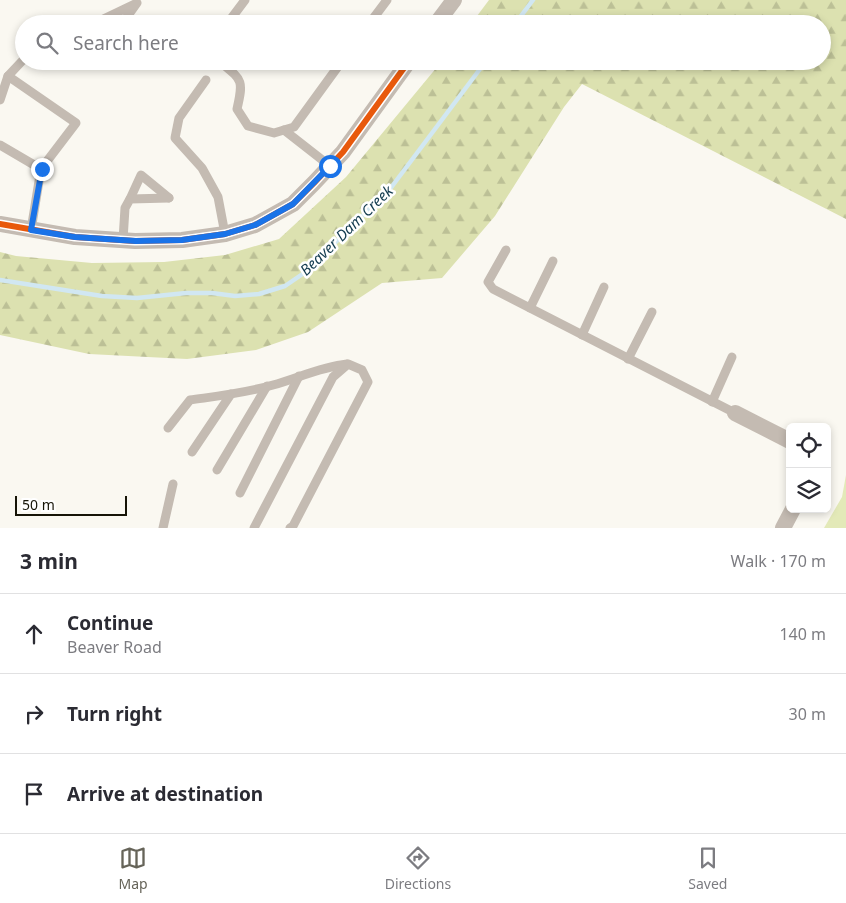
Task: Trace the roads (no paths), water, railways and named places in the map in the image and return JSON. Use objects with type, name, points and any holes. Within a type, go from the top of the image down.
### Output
[{"type":"street","points":[[443,15],[454,0]]},
{"type":"street","points":[[0,224],[75,237],[123,240],[182,240],[225,234],[255,225],[293,204],[330,166],[343,152],[402,70]]},
{"type":"street","points":[[734,413],[786,439]]},
{"type":"street","points":[[783,528],[791,513]]},
{"type":"lane","points":[[234,15],[245,0]]},
{"type":"lane","points":[[376,15],[387,0]]},
{"type":"lane","points":[[112,15],[137,3],[128,15]]},
{"type":"lane","points":[[0,100],[8,76],[15,69]]},
{"type":"lane","points":[[230,70],[238,77],[242,87],[237,109],[248,126],[274,133],[294,127],[335,70]]},
{"type":"lane","points":[[8,76],[76,123],[42,169],[31,230]]},
{"type":"lane","points":[[206,80],[178,118],[175,138],[202,168],[218,197],[225,234]]},
{"type":"lane","points":[[284,130],[330,166]]},
{"type":"lane","points":[[0,145],[42,169]]},
{"type":"lane","points":[[123,240],[125,208],[130,199]]},
{"type":"lane","points":[[506,250],[488,282],[493,289],[734,413]]},
{"type":"lane","points":[[530,308],[554,261]]},
{"type":"lane","points":[[582,335],[604,287]]},
{"type":"lane","points":[[628,359],[652,312]]},
{"type":"lane","points":[[712,402],[732,357]]},
{"type":"lane","points":[[254,528],[333,377],[348,364]]},
{"type":"lane","points":[[168,428],[190,400],[267,386],[332,366],[348,364],[362,370],[368,382],[293,526],[290,528]]},
{"type":"lane","points":[[240,493],[299,376]]},
{"type":"lane","points":[[217,470],[267,386]]},
{"type":"lane","points":[[192,452],[231,394]]},
{"type":"lane","points":[[163,528],[173,484]]},
{"type":"waterway","name":"Beaver Dam Creek","points":[[522,15],[533,0]]},
{"type":"waterway","name":"Beaver Dam Creek","points":[[0,280],[102,296],[137,298],[186,293],[212,293],[235,296],[259,294],[285,286],[304,273],[390,189],[479,70]]}]
